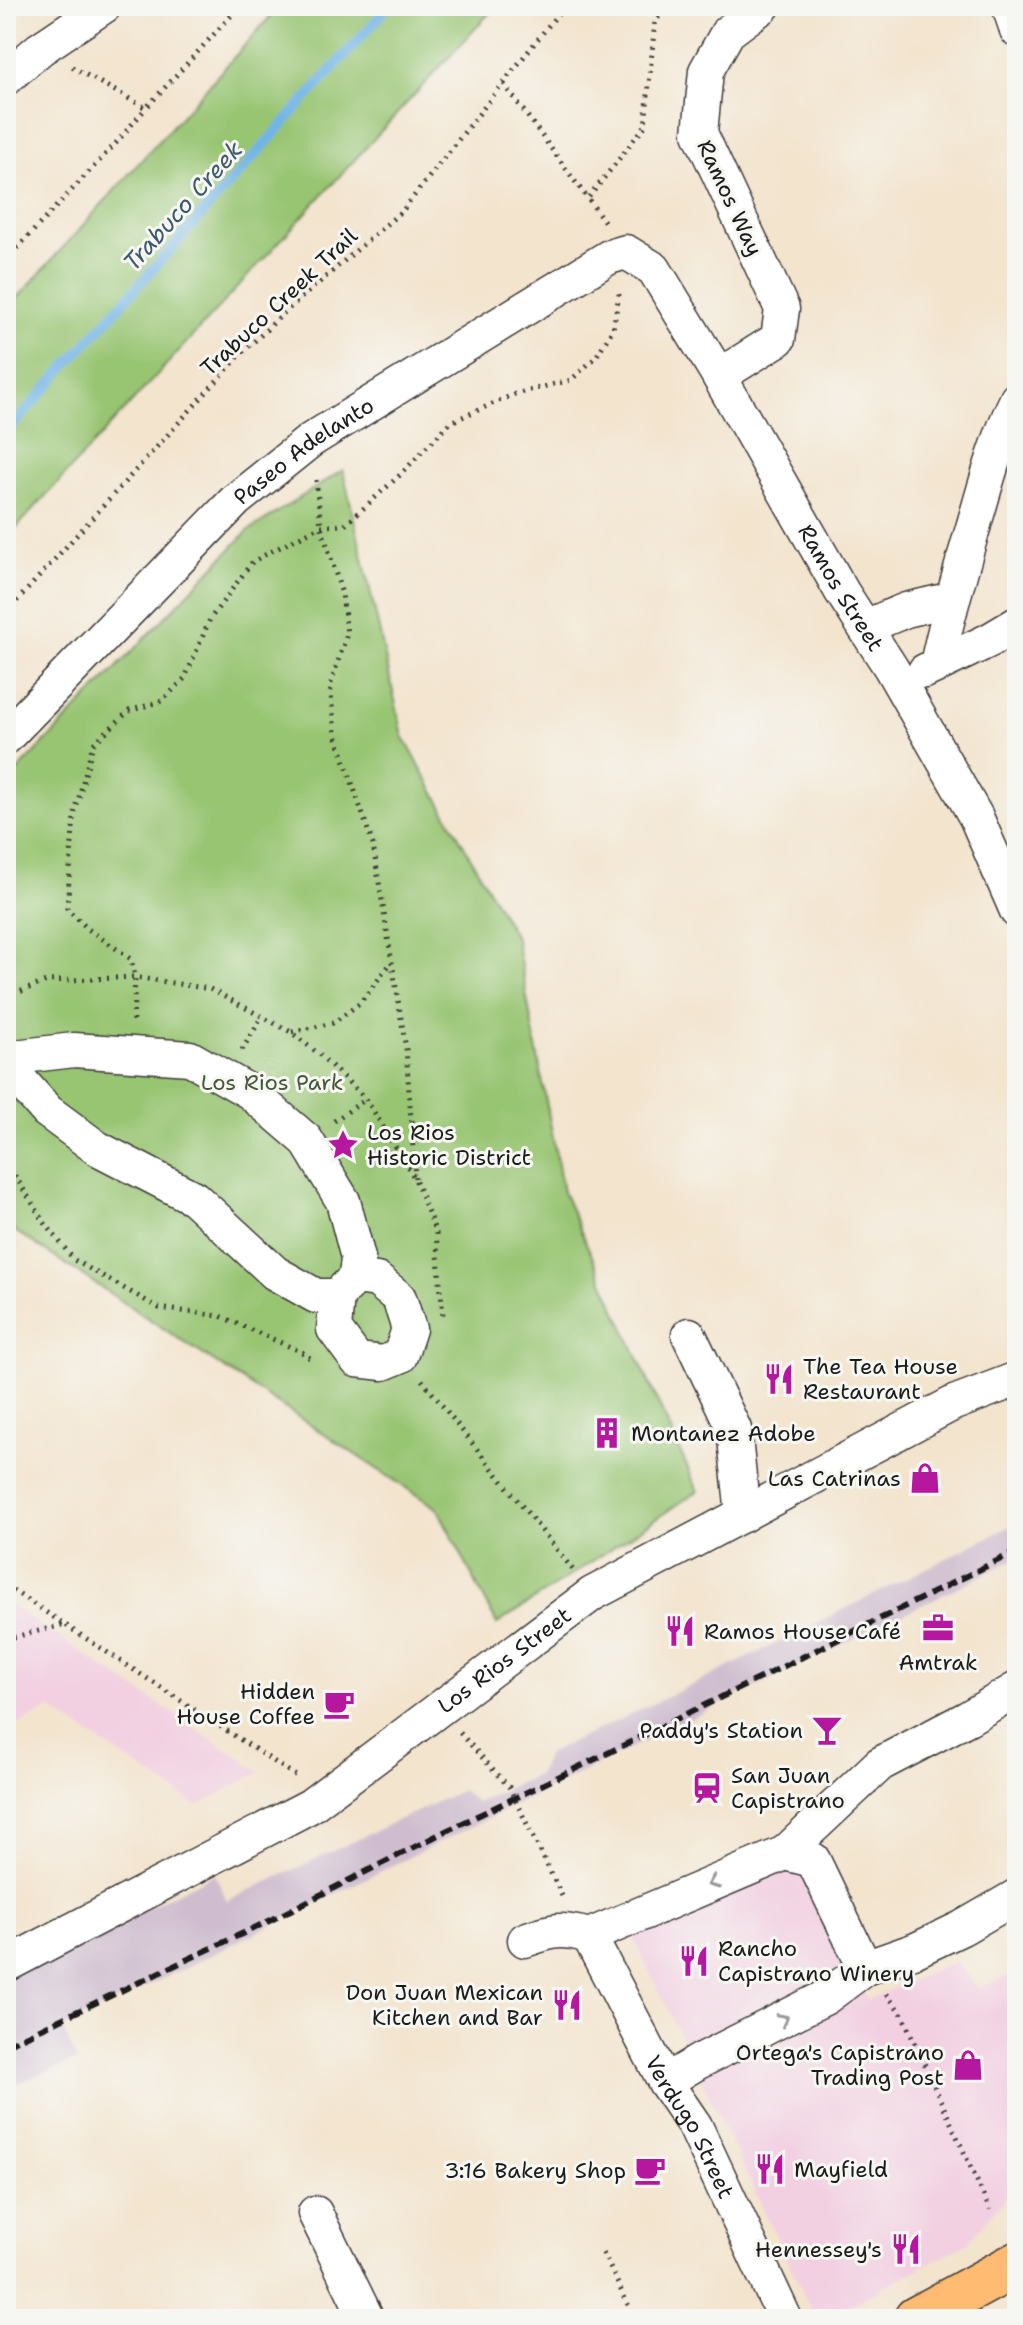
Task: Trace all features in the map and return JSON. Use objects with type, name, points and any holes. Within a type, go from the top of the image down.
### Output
[{"type":"main road","points":[[916,2319],[1017,2264]]},
{"type":"street","points":[[6,78],[40,49],[104,6]]},
{"type":"street","name":"Ramos Way","points":[[719,376],[778,339],[782,309],[700,133],[706,71],[728,32],[763,6]]},
{"type":"street","points":[[1009,6],[1017,30]]},
{"type":"street","name":"Paseo Adelanto","points":[[6,737],[236,500],[311,440],[609,257],[640,261]]},
{"type":"street","name":"Ramos Street","points":[[640,261],[719,376],[899,683],[976,817],[1017,911]]},
{"type":"street","points":[[937,665],[952,599],[1001,436],[1017,399]]},
{"type":"street","points":[[865,627],[906,610],[952,599]]},
{"type":"street","points":[[899,683],[1017,624]]},
{"type":"street","points":[[6,1058],[74,1050],[190,1058],[250,1092],[306,1140],[343,1201],[358,1258],[346,1286],[334,1329],[357,1360],[383,1363],[400,1356],[409,1329],[399,1298],[377,1280],[346,1286],[316,1296],[275,1273],[194,1198],[97,1148],[47,1111],[6,1064]]},
{"type":"street","points":[[689,1335],[734,1429],[743,1515]]},
{"type":"street","name":"Los Rios Street","points":[[6,1965],[310,1806],[592,1594],[954,1403],[1017,1379]]},
{"type":"street","points":[[525,1940],[543,1933],[566,1930],[589,1936],[785,1853],[880,1764],[1017,1689]]},
{"type":"street","points":[[785,1853],[813,1860],[865,1968]]},
{"type":"street","points":[[665,2082],[826,1997],[865,1968],[916,1950],[1017,1896]]},
{"type":"street","name":"Verdugo Street","points":[[589,1936],[665,2082],[695,2126],[785,2319]]},
{"type":"street","points":[[315,2213],[367,2319]]},
{"type":"path","points":[[6,260],[240,6]]},
{"type":"path","name":"Trabuco Creek Trail","points":[[6,613],[242,353],[403,210],[564,6]]},
{"type":"path","points":[[589,197],[645,126],[655,21],[669,6]]},
{"type":"path","points":[[40,49],[146,108]]},
{"type":"path","points":[[131,1054],[135,977],[131,959],[88,929],[67,908],[74,816],[93,744],[129,711],[162,701],[185,678],[210,619],[253,561],[321,526],[345,525],[400,475],[451,422],[515,394],[571,380],[596,357],[613,329],[640,261],[504,84]]},
{"type":"path","points":[[311,440],[321,526],[342,594],[347,634],[330,686],[335,732],[373,845],[406,1049],[415,1179]]},
{"type":"path","points":[[291,1032],[333,1023],[359,1004],[392,963]]},
{"type":"path","points":[[6,997],[48,981],[135,977],[210,989],[291,1032],[366,1099],[415,1179],[436,1233],[444,1326]]},
{"type":"path","points":[[6,1162],[45,1223],[74,1260],[159,1308],[220,1316],[302,1352],[313,1360]]},
{"type":"path","points":[[400,1356],[592,1594]]},
{"type":"path","points":[[6,1586],[323,1794]]},
{"type":"path","points":[[6,1639],[64,1624]]},
{"type":"path","points":[[440,1708],[509,1787],[561,1894],[589,1936]]},
{"type":"path","points":[[865,1968],[902,2014],[990,2210]]},
{"type":"path","points":[[603,2253],[635,2319]]},
{"type":"shaded area","points":[[1017,1523],[1017,1558],[62,2028],[77,2060],[6,2088],[6,1978],[215,1874],[227,1901],[462,1790],[476,1803],[539,1774],[547,1754]]},
{"type":"shaded area","points":[[6,1602],[261,1772],[197,1806],[50,1708],[6,1731]]},
{"type":"shaded area","points":[[780,1866],[809,1877],[868,2000],[954,1961],[979,1988],[1017,1972],[1017,2184],[967,2243],[826,2318],[812,2311],[633,1937]]},
{"type":"green space","points":[[280,6],[496,6],[6,539],[6,311]]},
{"type":"green space","name":"Los Rios Park","points":[[343,470],[403,736],[516,939],[563,1192],[698,1491],[497,1624],[438,1509],[6,1225],[6,783],[248,531]]},
{"type":"waterway","name":"Trabuco Creek","points":[[6,433],[389,6]]},
{"type":"railway","points":[[6,2045],[269,1921],[1017,1551]]},
{"type":"place","name":"Los Rios Historic District","points":[[343,1145]]},
{"type":"place","name":"The Tea House Restaurant","points":[[779,1379]]},
{"type":"place","name":"Montanez Adobe","points":[[607,1433]]},
{"type":"place","name":"Las Catrinas","points":[[925,1478]]},
{"type":"place","name":"Amtrak","points":[[938,1628]]},
{"type":"place","name":"Ramos House Café","points":[[680,1631]]},
{"type":"place","name":"Hidden House Coffee","points":[[339,1704]]},
{"type":"place","name":"Paddy's Station","points":[[827,1730]]},
{"type":"place","name":"San Juan Capistrano","points":[[707,1788]]},
{"type":"place","name":"Rancho Capistrano Winery","points":[[694,1961]]},
{"type":"place","name":"Don Juan Mexican Kitchen and Bar","points":[[567,2005]]},
{"type":"place","name":"Ortega's Capistrano Trading Post","points":[[968,2065]]},
{"type":"place","name":"Mayfield","points":[[770,2169]]},
{"type":"place","name":"3:16 Bakery Shop","points":[[650,2170]]},
{"type":"place","name":"Hennessey's","points":[[906,2249]]}]
